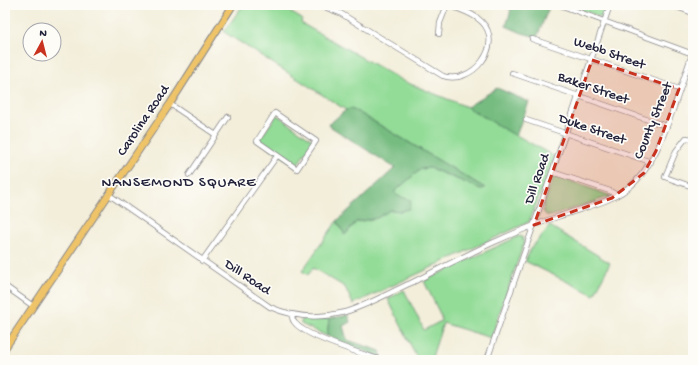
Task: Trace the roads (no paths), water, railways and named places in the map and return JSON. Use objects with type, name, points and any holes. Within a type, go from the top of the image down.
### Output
[{"type":"main road","name":"Carolina Road","points":[[5,348],[170,104],[233,5]]},
{"type":"street","points":[[310,5],[327,8],[340,13],[443,76],[458,78],[472,72],[485,58],[489,50],[490,40],[487,30],[482,22],[472,15],[448,5],[440,23],[439,34]]},
{"type":"street","points":[[560,5],[693,53]]},
{"type":"street","name":"Dill Road","points":[[487,360],[610,5]]},
{"type":"street","points":[[671,5],[693,13]]},
{"type":"street","name":"Webb Street","points":[[532,39],[679,89]]},
{"type":"street","name":"County Street","points":[[292,315],[321,316],[352,310],[534,225],[617,195],[633,184],[651,162],[693,53]]},
{"type":"street","name":"Baker Street","points":[[512,73],[666,126]]},
{"type":"street","points":[[170,104],[216,135]]},
{"type":"street","points":[[275,113],[316,140],[297,169],[277,156],[257,141],[275,113]]},
{"type":"street","points":[[188,174],[228,116]]},
{"type":"street","name":"Duke Street","points":[[526,120],[651,162]]},
{"type":"street","points":[[693,139],[686,138],[680,143],[665,177],[693,187]]},
{"type":"street","points":[[202,261],[277,156]]},
{"type":"street","points":[[552,172],[610,191],[617,195]]},
{"type":"street","name":"Dill Road","points":[[108,194],[262,303],[292,315],[295,324],[341,346],[381,360]]},
{"type":"street","points":[[5,286],[33,306]]},
{"type":"district","name":"NANSEMOND SQUARE","points":[[179,183]]}]
